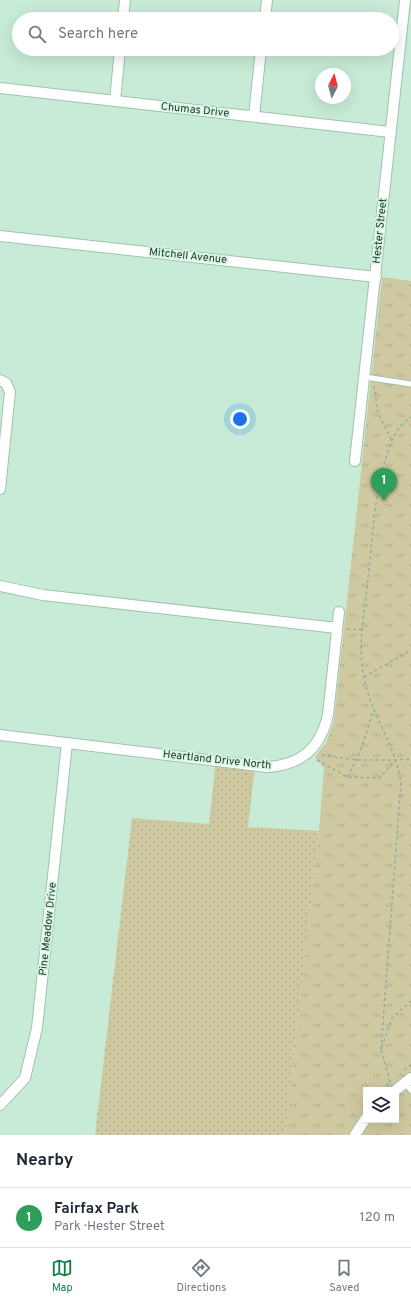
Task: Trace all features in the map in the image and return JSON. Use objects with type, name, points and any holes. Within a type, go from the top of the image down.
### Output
[{"type":"street","points":[[124,12],[125,0]]},
{"type":"street","points":[[266,12],[267,0]]},
{"type":"street","name":"Hester Street","points":[[399,53],[405,0]]},
{"type":"street","points":[[115,101],[119,56]]},
{"type":"street","points":[[254,116],[260,56]]},
{"type":"street","name":"Hester Street","points":[[355,461],[370,378],[376,276],[399,56]]},
{"type":"street","name":"Chumas Drive","points":[[0,88],[390,132]]},
{"type":"street","name":"Mitchell Avenue","points":[[0,236],[376,276]]},
{"type":"street","points":[[0,380],[6,383],[10,392],[0,489]]},
{"type":"street","points":[[0,586],[43,595],[337,628]]},
{"type":"street","name":"Heartland Drive North","points":[[0,735],[267,767],[280,766],[292,762],[311,750],[325,728],[328,715],[339,612]]},
{"type":"street","name":"Pine Meadow Drive","points":[[0,1105],[25,1078],[37,1028],[67,743]]},
{"type":"street","points":[[399,1089],[409,1084]]},
{"type":"street","points":[[355,1135],[363,1123]]},
{"type":"lane","points":[[370,378],[411,384]]},
{"type":"path","points":[[370,378],[378,413],[392,441]]},
{"type":"path","points":[[387,1077],[382,1049],[401,784],[395,760],[373,710],[364,678],[362,658],[363,630],[377,497],[384,462],[392,441],[402,425],[411,417]]},
{"type":"path","points":[[337,628],[363,630]]},
{"type":"path","points":[[364,678],[411,650]]},
{"type":"path","points":[[347,776],[357,760],[367,736],[373,710]]},
{"type":"path","points":[[322,754],[357,760],[411,759]]},
{"type":"path","points":[[317,760],[347,776],[380,778],[395,760]]},
{"type":"path","points":[[382,1049],[392,1018],[411,1001]]},
{"type":"green space","points":[[382,277],[411,281],[411,1135],[285,1135],[319,831],[324,768],[315,757],[326,743],[334,721]]},
{"type":"green space","points":[[216,761],[255,765],[248,827],[319,831],[285,1135],[95,1135],[132,818],[209,824]]},
{"type":"place","name":"Fairfax Park","points":[[384,501]]}]
